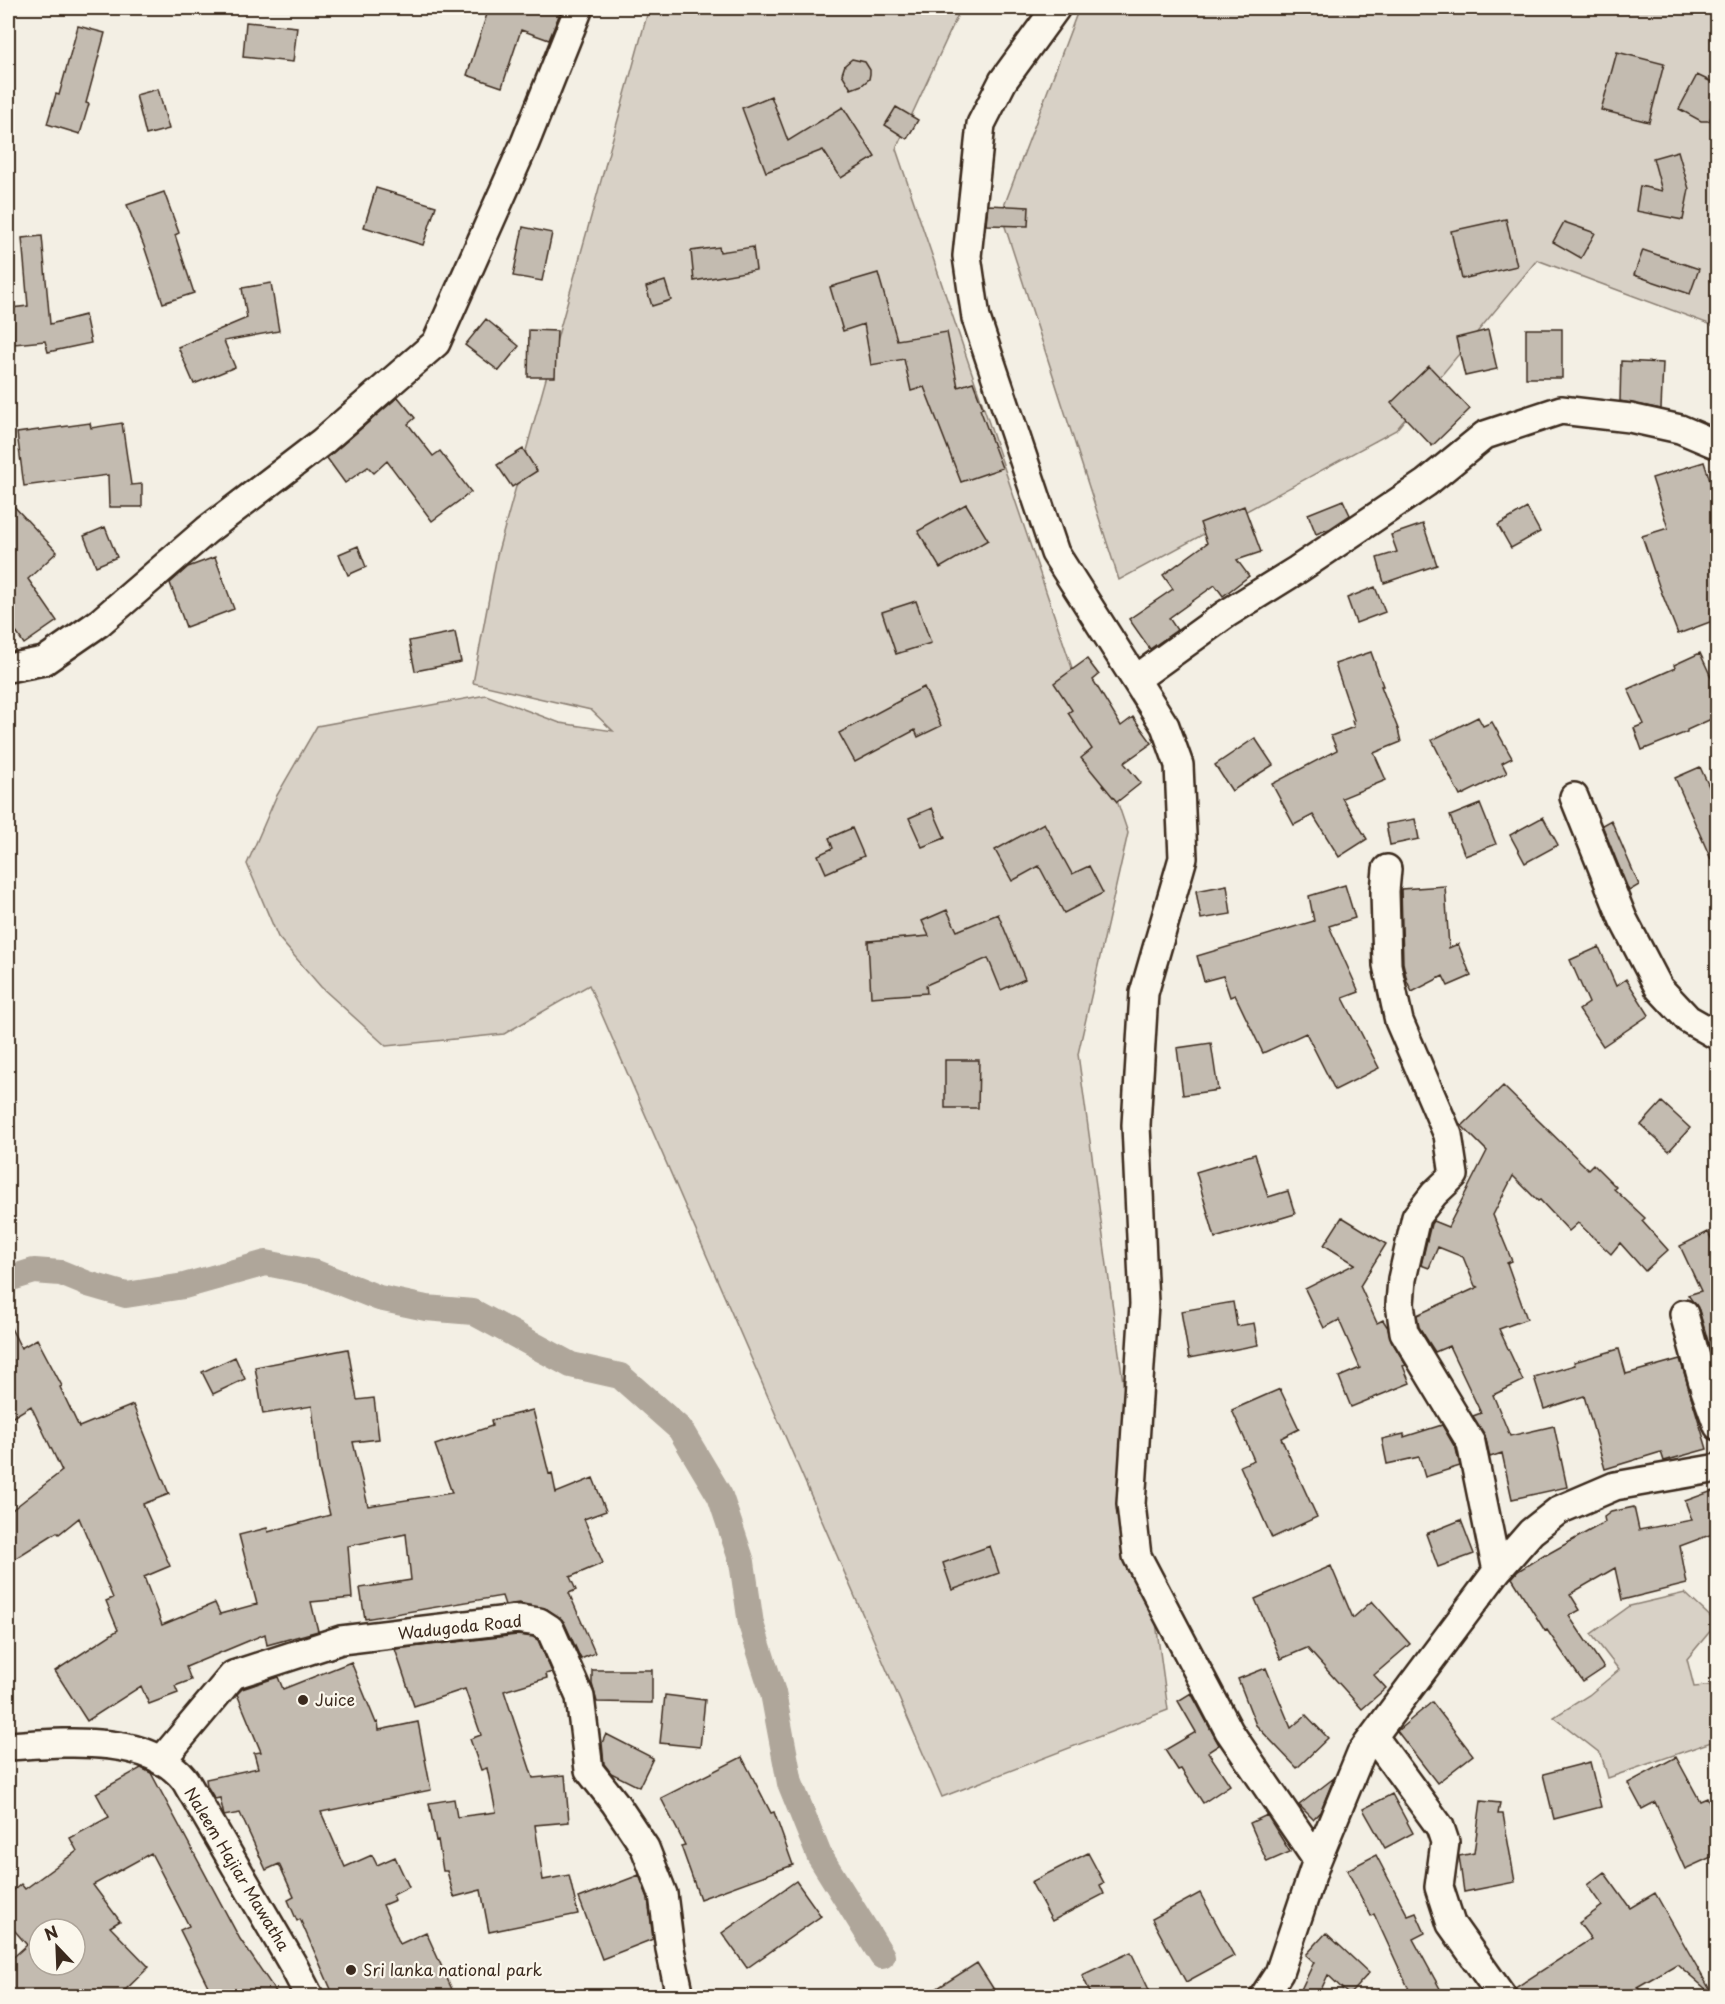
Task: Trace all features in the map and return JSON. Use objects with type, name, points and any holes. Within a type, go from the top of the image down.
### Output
[{"type":"street","points":[[8,668],[44,661],[99,623],[207,530],[322,442],[436,343],[525,143],[579,8]]},
{"type":"street","points":[[1056,8],[1003,81],[981,124],[967,256],[976,318],[1054,553],[1165,726],[1179,765],[1183,858],[1144,993],[1136,1125],[1144,1304],[1131,1504],[1137,1556],[1229,1731],[1317,1860]]},
{"type":"street","points":[[1136,679],[1226,614],[1297,570],[1426,483],[1485,435],[1561,410],[1630,418],[1680,429],[1718,445]]},
{"type":"street","points":[[1574,798],[1623,919],[1659,988],[1688,1018],[1718,1036]]},
{"type":"street","points":[[1387,869],[1385,891],[1388,965],[1399,1021],[1448,1136],[1454,1175],[1434,1194],[1416,1217],[1402,1279],[1400,1304],[1404,1332],[1471,1443],[1497,1571]]},
{"type":"street","points":[[1684,1314],[1705,1390],[1718,1426]]},
{"type":"street","points":[[1264,1996],[1279,1973],[1317,1860],[1361,1753],[1497,1571],[1531,1532],[1559,1510],[1615,1486],[1718,1468]]},
{"type":"street","name":"Wadugoda Road","points":[[161,1761],[233,1675],[341,1640],[517,1619],[539,1622],[550,1629],[580,1697],[589,1770],[615,1803],[645,1848],[663,1894],[670,1949],[680,1996]]},
{"type":"street","points":[[1374,1737],[1440,1827],[1445,1842],[1439,1887],[1451,1924],[1502,1996]]},
{"type":"street","name":"Naleem Hajiar Mawatha","points":[[8,1746],[70,1742],[124,1747],[161,1761],[183,1778],[309,1996]]},
{"type":"shaded area","points":[[649,8],[961,8],[896,149],[1128,833],[1078,1054],[1168,1710],[942,1797],[589,985],[504,1034],[386,1046],[321,987],[278,937],[247,864],[276,797],[317,726],[486,695],[560,723],[613,731],[591,710],[473,683],[497,555]]},
{"type":"shaded area","points":[[1079,8],[1717,8],[1717,327],[1537,260],[1396,430],[1119,580],[1001,214]]},
{"type":"shaded area","points":[[1685,1593],[1717,1623],[1687,1659],[1694,1687],[1717,1685],[1717,1740],[1608,1778],[1601,1754],[1554,1717],[1589,1695],[1619,1670],[1591,1634],[1630,1606]]},
{"type":"building","points":[[489,8],[562,8],[549,40],[521,30],[502,87],[467,75]]},
{"type":"building","points":[[246,22],[297,27],[293,62],[243,57]]},
{"type":"building","points":[[78,26],[105,33],[80,134],[47,124],[56,94],[59,95]]},
{"type":"building","points":[[1617,52],[1664,64],[1649,122],[1601,110]]},
{"type":"building","points":[[852,59],[865,62],[870,74],[869,79],[862,85],[851,89],[842,74],[845,65]]},
{"type":"building","points":[[1697,75],[1718,85],[1718,103],[1709,121],[1701,121],[1679,109]]},
{"type":"building","points":[[158,89],[169,129],[146,135],[136,95]]},
{"type":"building","points":[[771,96],[788,141],[843,107],[875,157],[841,178],[823,150],[766,172],[742,108]]},
{"type":"building","points":[[896,107],[918,120],[907,139],[885,125]]},
{"type":"building","points":[[1678,151],[1689,189],[1683,220],[1636,211],[1640,186],[1662,191],[1653,158]]},
{"type":"building","points":[[376,188],[436,206],[423,245],[364,227]]},
{"type":"building","points":[[164,192],[179,233],[175,235],[194,293],[163,303],[144,246],[127,205]]},
{"type":"building","points":[[988,205],[1029,207],[1028,226],[986,225]]},
{"type":"building","points":[[1506,219],[1517,266],[1462,279],[1451,231]]},
{"type":"building","points":[[1564,222],[1595,233],[1581,258],[1553,242]]},
{"type":"building","points":[[523,227],[552,233],[542,281],[513,276]]},
{"type":"building","points":[[42,236],[50,324],[85,315],[91,343],[48,352],[45,341],[14,344],[11,308],[28,306],[22,238]]},
{"type":"building","points":[[719,247],[720,252],[753,247],[756,270],[694,281],[691,251]]},
{"type":"building","points":[[1643,250],[1699,269],[1690,294],[1634,275]]},
{"type":"building","points":[[878,273],[897,340],[947,332],[958,387],[973,382],[983,408],[980,409],[1002,468],[961,482],[924,387],[911,391],[904,359],[871,365],[864,324],[843,331],[830,287]]},
{"type":"building","points":[[665,281],[671,300],[652,306],[646,287]]},
{"type":"building","points":[[271,283],[279,331],[224,341],[235,367],[194,384],[178,347],[247,318],[242,288]]},
{"type":"building","points":[[486,319],[519,346],[499,371],[465,345]]},
{"type":"building","points":[[1526,329],[1562,329],[1562,378],[1526,378]]},
{"type":"building","points":[[529,330],[557,331],[555,377],[528,377]]},
{"type":"building","points":[[1488,330],[1497,369],[1465,376],[1456,338]]},
{"type":"building","points":[[1621,361],[1663,363],[1661,409],[1620,401]]},
{"type":"building","points":[[1429,366],[1470,409],[1432,446],[1391,403]]},
{"type":"building","points":[[398,397],[415,418],[408,424],[433,456],[440,451],[471,492],[432,521],[387,461],[374,473],[368,467],[345,483],[327,458]]},
{"type":"building","points":[[90,423],[91,428],[122,423],[131,485],[142,484],[142,507],[109,507],[108,475],[24,486],[17,433]]},
{"type":"building","points":[[523,449],[537,471],[512,487],[497,465]]},
{"type":"building","points":[[1704,462],[1718,505],[1718,619],[1678,634],[1642,536],[1668,528],[1652,478]]},
{"type":"building","points":[[8,500],[57,552],[28,579],[57,621],[24,644],[8,620]]},
{"type":"building","points":[[1343,500],[1350,515],[1329,529],[1316,534],[1308,514]]},
{"type":"building","points":[[966,504],[988,540],[940,568],[918,531]]},
{"type":"building","points":[[1244,506],[1261,552],[1237,560],[1249,576],[1223,596],[1215,585],[1169,618],[1177,630],[1150,649],[1129,619],[1173,589],[1163,575],[1207,543],[1200,523]]},
{"type":"building","points":[[1527,508],[1540,532],[1511,548],[1498,525]]},
{"type":"building","points":[[1423,524],[1437,565],[1384,583],[1377,558],[1397,552],[1391,535]]},
{"type":"building","points":[[105,527],[117,557],[96,566],[84,536]]},
{"type":"building","points":[[358,546],[366,567],[348,575],[339,554]]},
{"type":"building","points":[[215,557],[234,609],[186,627],[170,583],[188,567]]},
{"type":"building","points":[[1375,587],[1385,612],[1356,623],[1347,598]]},
{"type":"building","points":[[916,601],[931,643],[896,654],[882,612]]},
{"type":"building","points":[[455,632],[461,662],[415,671],[409,641]]},
{"type":"building","points":[[1371,652],[1401,742],[1374,753],[1386,780],[1342,798],[1367,839],[1339,857],[1313,815],[1294,825],[1272,784],[1337,750],[1331,736],[1354,727],[1352,721],[1354,720],[1335,664]]},
{"type":"building","points":[[1700,653],[1718,692],[1718,716],[1687,732],[1642,750],[1634,728],[1644,724],[1628,689],[1675,668],[1674,665]]},
{"type":"building","points":[[1087,659],[1099,675],[1093,680],[1121,726],[1133,717],[1152,743],[1124,763],[1141,783],[1117,802],[1081,758],[1092,749],[1068,713],[1072,710],[1054,683]]},
{"type":"building","points":[[924,687],[941,726],[918,737],[915,730],[855,762],[839,733]]},
{"type":"building","points":[[1478,717],[1483,726],[1492,722],[1512,758],[1502,763],[1507,773],[1460,796],[1432,740]]},
{"type":"building","points":[[1255,738],[1273,765],[1232,791],[1215,765]]},
{"type":"building","points":[[1700,767],[1718,806],[1718,875],[1675,778]]},
{"type":"building","points":[[1480,804],[1496,844],[1465,856],[1450,816]]},
{"type":"building","points":[[932,808],[945,838],[922,847],[909,818]]},
{"type":"building","points":[[1543,817],[1558,845],[1525,863],[1510,835]]},
{"type":"building","points":[[1415,819],[1419,839],[1390,845],[1386,824]]},
{"type":"building","points":[[1611,820],[1639,885],[1629,891],[1602,825]]},
{"type":"building","points":[[1044,823],[1072,874],[1089,866],[1103,893],[1064,913],[1039,866],[1012,881],[995,850]]},
{"type":"building","points":[[852,828],[864,856],[826,873],[818,855],[833,848],[829,838]]},
{"type":"building","points":[[1227,885],[1231,914],[1201,919],[1196,891]]},
{"type":"building","points":[[1345,885],[1355,918],[1329,926],[1359,992],[1343,998],[1379,1068],[1335,1090],[1306,1033],[1263,1053],[1235,995],[1230,997],[1223,976],[1204,981],[1197,956],[1314,921],[1309,896]]},
{"type":"building","points":[[1445,886],[1449,948],[1458,944],[1471,976],[1448,986],[1443,976],[1412,992],[1403,963],[1401,889]]},
{"type":"building","points":[[947,910],[957,931],[998,914],[1025,979],[1001,990],[988,958],[926,985],[927,993],[871,997],[868,941],[929,936],[922,921]]},
{"type":"building","points":[[1599,947],[1616,986],[1626,979],[1649,1015],[1603,1046],[1579,1010],[1589,1003],[1570,960]]},
{"type":"building","points":[[1211,1043],[1218,1090],[1183,1095],[1177,1048]]},
{"type":"building","points":[[945,1060],[979,1060],[978,1108],[945,1108]]},
{"type":"building","points":[[1503,1086],[1588,1169],[1593,1164],[1616,1187],[1614,1189],[1645,1218],[1642,1221],[1668,1250],[1645,1271],[1620,1243],[1611,1254],[1578,1223],[1569,1231],[1513,1176],[1493,1215],[1512,1261],[1507,1263],[1527,1319],[1499,1329],[1523,1381],[1493,1395],[1510,1436],[1554,1426],[1567,1487],[1512,1499],[1502,1453],[1490,1457],[1485,1435],[1473,1416],[1481,1413],[1449,1346],[1435,1352],[1419,1327],[1417,1315],[1478,1287],[1475,1286],[1463,1257],[1438,1247],[1429,1268],[1421,1265],[1431,1224],[1433,1221],[1448,1227],[1487,1151],[1462,1126]]},
{"type":"building","points":[[1662,1102],[1690,1128],[1669,1151],[1641,1125]]},
{"type":"building","points":[[1255,1154],[1268,1197],[1288,1191],[1295,1214],[1215,1238],[1196,1172]]},
{"type":"building","points":[[1342,1217],[1386,1244],[1360,1286],[1377,1323],[1383,1320],[1388,1328],[1391,1340],[1406,1365],[1403,1366],[1410,1383],[1351,1407],[1339,1377],[1360,1368],[1339,1320],[1324,1328],[1305,1289],[1355,1264],[1324,1245]]},
{"type":"building","points":[[1708,1232],[1718,1252],[1718,1376],[1699,1310],[1688,1295],[1701,1291],[1680,1246]]},
{"type":"building","points":[[1233,1302],[1237,1326],[1254,1323],[1258,1345],[1189,1358],[1181,1311]]},
{"type":"building","points":[[8,1322],[21,1348],[37,1339],[62,1386],[60,1387],[79,1427],[133,1405],[169,1494],[143,1504],[170,1566],[144,1577],[162,1625],[215,1603],[220,1614],[257,1604],[239,1535],[267,1528],[268,1532],[330,1515],[319,1469],[312,1406],[263,1414],[255,1367],[348,1349],[357,1400],[374,1398],[379,1439],[353,1442],[368,1506],[452,1493],[435,1445],[492,1426],[491,1420],[533,1410],[556,1493],[593,1478],[606,1511],[584,1519],[603,1563],[570,1577],[576,1590],[569,1593],[595,1653],[581,1659],[564,1622],[547,1609],[519,1603],[505,1605],[502,1596],[365,1619],[360,1588],[411,1580],[406,1534],[348,1546],[352,1598],[311,1602],[318,1631],[267,1645],[265,1634],[186,1667],[191,1680],[175,1686],[178,1693],[149,1704],[141,1686],[87,1721],[55,1671],[118,1630],[106,1601],[113,1598],[79,1518],[59,1534],[57,1532],[8,1563],[8,1513],[62,1471],[31,1406],[8,1420]]},
{"type":"building","points":[[1619,1349],[1626,1374],[1680,1359],[1707,1449],[1664,1461],[1661,1452],[1605,1469],[1584,1396],[1544,1409],[1534,1377]]},
{"type":"building","points":[[235,1357],[245,1379],[213,1394],[202,1372]]},
{"type":"building","points":[[1280,1389],[1299,1429],[1281,1438],[1317,1517],[1272,1538],[1240,1466],[1254,1460],[1232,1410]]},
{"type":"building","points":[[1442,1425],[1456,1449],[1460,1466],[1425,1477],[1419,1457],[1387,1464],[1382,1439],[1404,1434],[1404,1437]]},
{"type":"building","points":[[1718,1489],[1718,1532],[1680,1546],[1687,1584],[1622,1600],[1615,1568],[1570,1594],[1580,1610],[1569,1616],[1604,1668],[1583,1682],[1547,1630],[1545,1631],[1512,1578],[1518,1571],[1545,1554],[1605,1522],[1604,1517],[1611,1512],[1634,1507],[1639,1530],[1692,1520],[1685,1501]]},
{"type":"building","points":[[1461,1520],[1474,1554],[1438,1567],[1426,1534]]},
{"type":"building","points":[[990,1546],[999,1573],[952,1590],[943,1563]]},
{"type":"building","points":[[1331,1566],[1353,1618],[1372,1601],[1410,1644],[1374,1675],[1386,1688],[1362,1709],[1307,1648],[1281,1659],[1255,1599]]},
{"type":"building","points":[[517,1635],[538,1640],[552,1672],[546,1674],[547,1678],[504,1691],[533,1778],[565,1775],[569,1822],[535,1825],[543,1880],[569,1875],[578,1914],[489,1932],[481,1890],[454,1897],[447,1871],[443,1871],[429,1803],[454,1799],[457,1817],[496,1812],[487,1768],[481,1770],[470,1739],[481,1735],[465,1689],[414,1706],[395,1649]]},
{"type":"building","points":[[351,1662],[376,1723],[378,1722],[379,1730],[418,1722],[431,1790],[321,1812],[345,1867],[372,1855],[377,1865],[395,1857],[409,1887],[393,1895],[395,1900],[383,1905],[400,1944],[426,1932],[455,1996],[334,1996],[300,1919],[297,1921],[288,1900],[294,1897],[279,1864],[266,1870],[240,1813],[224,1816],[220,1798],[215,1799],[207,1786],[206,1779],[258,1768],[254,1753],[261,1752],[237,1694],[242,1689],[278,1677],[283,1689]]},
{"type":"building","points":[[1266,1668],[1291,1728],[1306,1715],[1328,1738],[1297,1768],[1256,1725],[1238,1679]]},
{"type":"building","points":[[592,1670],[652,1670],[652,1703],[597,1702],[592,1684]]},
{"type":"building","points":[[1191,1693],[1219,1745],[1208,1752],[1230,1785],[1203,1803],[1181,1769],[1178,1770],[1165,1750],[1196,1732],[1178,1701]]},
{"type":"building","points":[[665,1695],[705,1700],[700,1747],[660,1743]]},
{"type":"building","points":[[1432,1702],[1473,1755],[1437,1783],[1397,1731]]},
{"type":"building","points":[[606,1734],[653,1758],[639,1787],[611,1773],[604,1764],[602,1743]]},
{"type":"building","points":[[742,1757],[771,1813],[774,1812],[793,1865],[700,1899],[681,1846],[685,1845],[661,1798]]},
{"type":"building","points":[[1676,1757],[1700,1801],[1707,1798],[1718,1822],[1718,1854],[1685,1869],[1655,1802],[1642,1809],[1628,1783]]},
{"type":"building","points":[[1590,1762],[1601,1807],[1554,1819],[1543,1774]]},
{"type":"building","points":[[141,1768],[151,1773],[240,1939],[279,1996],[213,1996],[180,1930],[189,1926],[151,1853],[93,1885],[120,1921],[110,1927],[149,1967],[119,1996],[8,1996],[8,1962],[27,1945],[8,1923],[8,1895],[21,1884],[25,1889],[77,1851],[70,1838],[109,1817],[96,1793]]},
{"type":"building","points":[[1334,1778],[1320,1812],[1313,1819],[1299,1805]]},
{"type":"building","points":[[1392,1794],[1413,1833],[1385,1848],[1363,1809]]},
{"type":"building","points":[[1481,1801],[1500,1803],[1498,1814],[1503,1814],[1515,1882],[1464,1892],[1459,1856],[1474,1853]]},
{"type":"building","points":[[1267,1815],[1290,1852],[1267,1862],[1250,1823]]},
{"type":"building","points":[[1088,1853],[1104,1883],[1100,1885],[1104,1894],[1052,1921],[1031,1882]]},
{"type":"building","points":[[1376,1855],[1408,1916],[1416,1913],[1425,1933],[1413,1939],[1444,1996],[1412,1996],[1374,1914],[1371,1916],[1347,1870]]},
{"type":"building","points":[[1604,1872],[1630,1908],[1655,1893],[1709,1988],[1707,1990],[1677,1964],[1637,1987],[1645,1996],[1517,1996],[1515,1988],[1591,1939],[1579,1923],[1602,1906],[1587,1885]]},
{"type":"building","points":[[639,1875],[648,1898],[653,1939],[602,1959],[579,1898]]},
{"type":"building","points":[[796,1881],[821,1916],[747,1968],[722,1933]]},
{"type":"building","points":[[1200,1893],[1234,1956],[1186,1982],[1152,1919]]},
{"type":"building","points":[[1326,1933],[1369,1973],[1349,1995],[1328,1975],[1318,1996],[1298,1996],[1314,1962],[1306,1955]]},
{"type":"building","points":[[1131,1952],[1152,1996],[1092,1996],[1082,1975]]},
{"type":"building","points":[[977,1963],[998,1996],[925,1996]]},
{"type":"waterway","points":[[8,1279],[34,1271],[61,1273],[126,1295],[184,1286],[266,1263],[316,1273],[379,1298],[426,1308],[473,1312],[571,1365],[620,1376],[680,1429],[720,1496],[742,1562],[751,1624],[773,1693],[790,1783],[819,1855],[882,1956]]},
{"type":"place","name":"Juice","points":[[303,1700]]},
{"type":"place","name":"Sri lanka national park","points":[[351,1970]]}]
